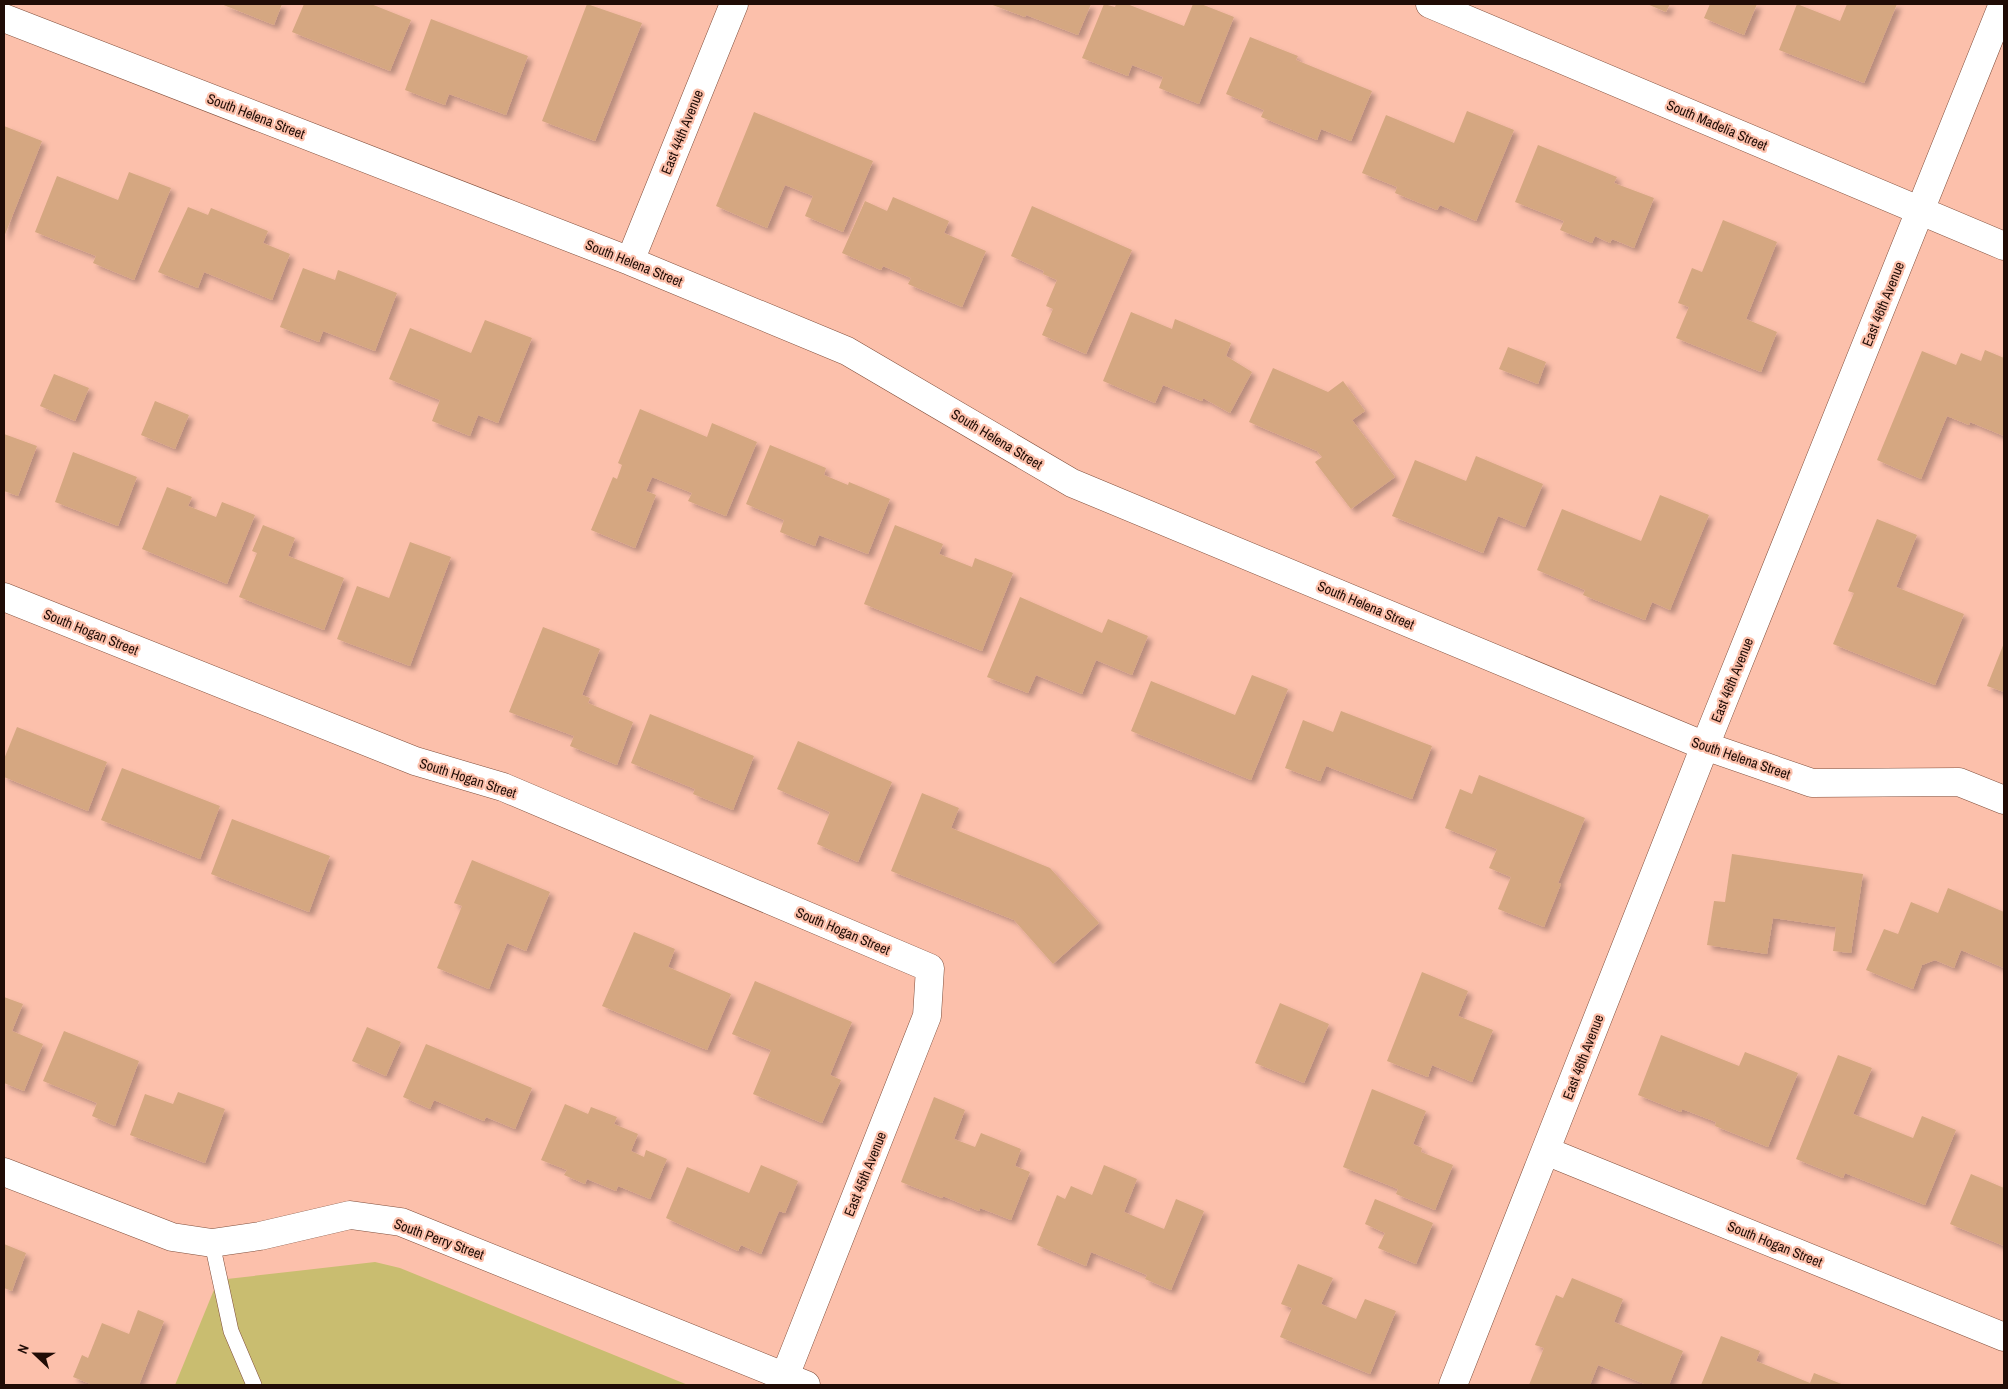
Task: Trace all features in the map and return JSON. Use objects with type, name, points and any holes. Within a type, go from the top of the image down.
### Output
[{"type":"street","name":"East 44th Avenue","points":[[630,261],[734,4]]},
{"type":"street","name":"South Madelia Street","points":[[1430,4],[2004,246]]},
{"type":"street","name":"East 46th Avenue","points":[[1453,1385],[1705,746],[2003,4]]},
{"type":"street","name":"South Helena Street","points":[[4,18],[630,261],[847,351],[1072,483],[1705,746],[1812,783],[1958,782],[2004,800]]},
{"type":"street","name":"South Hogan Street","points":[[4,597],[415,761],[503,787],[930,968]]},
{"type":"street","name":"East 45th Avenue","points":[[795,1381],[927,1016],[930,968]]},
{"type":"street","name":"South Hogan Street","points":[[1546,1151],[2004,1337]]},
{"type":"street","name":"South Perry Street","points":[[4,1172],[172,1237],[212,1243],[260,1236],[350,1215],[401,1222],[795,1381]]},
{"type":"lane","points":[[212,1243],[231,1331],[254,1385]]},
{"type":"shaded area","points":[[375,1262],[400,1268],[688,1385],[175,1385],[218,1280]]},
{"type":"building","points":[[221,4],[282,4],[274,25]]},
{"type":"building","points":[[304,4],[371,4],[411,20],[390,71],[292,32]]},
{"type":"building","points":[[587,4],[642,23],[595,141],[542,121]]},
{"type":"building","points":[[990,4],[1091,4],[1078,35],[1026,15],[1025,17]]},
{"type":"building","points":[[1104,4],[1115,7],[1116,4],[1127,4],[1184,26],[1193,4],[1201,4],[1234,17],[1199,104],[1159,88],[1163,77],[1132,65],[1128,76],[1082,58]]},
{"type":"building","points":[[1647,4],[1670,4],[1666,12]]},
{"type":"building","points":[[1710,4],[1757,4],[1744,35],[1704,18]]},
{"type":"building","points":[[1797,4],[1840,21],[1847,4],[1897,4],[1864,83],[1779,50]]},
{"type":"building","points":[[431,19],[528,56],[506,115],[449,94],[445,105],[405,90]]},
{"type":"building","points":[[1250,37],[1298,56],[1296,60],[1372,91],[1351,141],[1321,129],[1317,140],[1261,117],[1264,110],[1226,94]]},
{"type":"building","points":[[1467,111],[1514,130],[1476,221],[1440,205],[1437,210],[1395,193],[1397,187],[1362,173],[1386,115],[1454,143]]},
{"type":"building","points":[[754,112],[873,161],[843,232],[805,216],[813,196],[785,185],[767,228],[716,206]]},
{"type":"building","points":[[4,126],[42,141],[4,237]]},
{"type":"building","points":[[1538,145],[1617,177],[1614,183],[1654,198],[1634,248],[1612,239],[1610,243],[1595,236],[1592,243],[1560,230],[1564,221],[1515,202]]},
{"type":"building","points":[[129,172],[171,188],[134,280],[93,263],[96,256],[35,232],[57,176],[118,200]]},
{"type":"building","points":[[893,197],[949,221],[944,233],[986,251],[962,307],[908,284],[911,278],[883,266],[881,270],[842,253],[865,201],[887,211]]},
{"type":"building","points":[[1032,206],[1132,250],[1086,354],[1042,335],[1053,309],[1046,306],[1057,280],[1043,274],[1044,271],[1011,256]]},
{"type":"building","points":[[188,207],[208,215],[211,208],[268,231],[263,243],[290,254],[272,300],[204,272],[198,288],[158,272]]},
{"type":"building","points":[[1723,220],[1777,242],[1746,319],[1777,332],[1761,372],[1676,338],[1689,307],[1678,303],[1692,268],[1702,272]]},
{"type":"building","points":[[303,268],[335,280],[338,270],[397,293],[375,351],[323,331],[319,342],[280,327]]},
{"type":"building","points":[[1131,312],[1172,329],[1175,319],[1231,343],[1226,356],[1252,372],[1230,413],[1203,398],[1202,401],[1163,385],[1155,403],[1103,381]]},
{"type":"building","points":[[485,320],[532,338],[498,423],[478,415],[470,436],[432,421],[440,400],[389,379],[410,328],[471,353]]},
{"type":"building","points":[[1508,347],[1546,362],[1538,384],[1499,369]]},
{"type":"building","points":[[1985,350],[2004,358],[2004,436],[1970,422],[1969,425],[1947,416],[1921,479],[1877,460],[1922,351],[1956,365],[1961,353],[1981,361]]},
{"type":"building","points":[[1273,368],[1328,392],[1343,381],[1365,411],[1352,420],[1395,477],[1351,509],[1315,462],[1322,457],[1317,451],[1249,422]]},
{"type":"building","points":[[54,374],[89,388],[75,421],[40,406]]},
{"type":"building","points":[[155,401],[189,415],[175,449],[141,435]]},
{"type":"building","points":[[640,409],[707,437],[712,423],[757,442],[726,516],[688,501],[692,493],[652,477],[646,491],[656,495],[635,548],[591,530],[613,477],[617,479],[622,465],[618,463]]},
{"type":"building","points":[[4,434],[37,446],[18,496],[4,491]]},
{"type":"building","points":[[770,445],[826,468],[824,475],[848,485],[849,482],[890,499],[868,554],[819,535],[815,546],[780,532],[784,520],[746,504]]},
{"type":"building","points":[[73,452],[137,477],[118,526],[55,502]]},
{"type":"building","points":[[1476,456],[1543,484],[1525,527],[1498,516],[1483,553],[1392,516],[1415,460],[1466,481]]},
{"type":"building","points":[[167,487],[192,497],[188,506],[216,517],[222,502],[255,515],[227,584],[142,549]]},
{"type":"building","points":[[1660,495],[1709,515],[1670,610],[1652,602],[1645,620],[1583,595],[1585,590],[1537,570],[1562,509],[1641,541]]},
{"type":"building","points":[[1877,519],[1917,535],[1896,587],[1964,614],[1935,685],[1833,644],[1854,593],[1848,591]]},
{"type":"building","points":[[263,525],[295,538],[288,556],[344,578],[324,630],[239,597],[257,553],[252,551]]},
{"type":"building","points":[[895,525],[943,544],[939,554],[972,567],[975,558],[1013,573],[982,651],[864,604]]},
{"type":"building","points":[[410,542],[451,557],[410,666],[337,639],[357,586],[389,598]]},
{"type":"building","points":[[1020,597],[1102,633],[1108,619],[1148,636],[1132,675],[1096,660],[1082,694],[1036,675],[1028,693],[987,677]]},
{"type":"building","points":[[543,627],[600,649],[582,695],[590,698],[588,703],[633,722],[617,765],[570,746],[574,736],[509,712]]},
{"type":"building","points":[[2004,643],[2004,692],[1987,686]]},
{"type":"building","points":[[1252,675],[1288,689],[1251,780],[1131,731],[1151,681],[1235,715]]},
{"type":"building","points":[[1341,711],[1432,746],[1412,799],[1326,766],[1320,781],[1285,768],[1303,720],[1333,732]]},
{"type":"building","points":[[650,714],[754,756],[733,810],[693,794],[695,789],[631,763]]},
{"type":"building","points":[[17,727],[107,762],[88,811],[4,777],[4,759]]},
{"type":"building","points":[[798,741],[892,782],[858,862],[817,844],[830,812],[777,789]]},
{"type":"building","points":[[122,768],[220,806],[200,859],[101,820]]},
{"type":"building","points":[[1479,775],[1585,818],[1558,883],[1561,884],[1544,927],[1498,909],[1511,877],[1489,868],[1497,849],[1445,828],[1460,789],[1472,794]]},
{"type":"building","points":[[922,793],[959,808],[951,828],[1050,868],[1099,923],[1053,964],[1014,920],[891,871]]},
{"type":"building","points":[[232,819],[330,856],[309,912],[211,874]]},
{"type":"building","points":[[1732,854],[1863,874],[1851,953],[1833,951],[1836,927],[1773,918],[1767,954],[1707,945],[1714,901],[1725,902]]},
{"type":"building","points":[[472,860],[550,892],[526,951],[507,943],[489,989],[437,968],[462,906],[454,903]]},
{"type":"building","points":[[1948,888],[2004,912],[2004,968],[1961,950],[1954,968],[1935,960],[1922,965],[1913,989],[1866,970],[1884,929],[1898,934],[1911,902],[1938,913]]},
{"type":"building","points":[[634,932],[675,949],[668,967],[731,994],[707,1050],[602,1006]]},
{"type":"building","points":[[1422,972],[1468,991],[1458,1016],[1493,1030],[1472,1082],[1432,1065],[1428,1077],[1387,1061]]},
{"type":"building","points":[[755,981],[852,1022],[830,1075],[841,1080],[822,1123],[753,1094],[771,1050],[732,1034]]},
{"type":"building","points":[[4,997],[23,1004],[12,1031],[43,1044],[24,1091],[4,1083]]},
{"type":"building","points":[[1280,1003],[1329,1024],[1304,1083],[1255,1063]]},
{"type":"building","points":[[367,1027],[401,1042],[386,1076],[352,1061]]},
{"type":"building","points":[[64,1031],[139,1061],[115,1126],[92,1116],[97,1103],[43,1081]]},
{"type":"building","points":[[1661,1035],[1739,1066],[1745,1052],[1798,1073],[1768,1147],[1715,1126],[1716,1122],[1682,1109],[1681,1112],[1638,1095]]},
{"type":"building","points":[[426,1044],[532,1088],[515,1129],[486,1117],[484,1121],[434,1100],[430,1109],[403,1097]]},
{"type":"building","points":[[1838,1055],[1872,1068],[1853,1114],[1913,1138],[1922,1116],[1956,1130],[1925,1205],[1845,1173],[1843,1178],[1796,1159]]},
{"type":"building","points":[[1372,1089],[1426,1111],[1413,1144],[1422,1148],[1421,1152],[1453,1165],[1435,1210],[1396,1194],[1398,1189],[1343,1167]]},
{"type":"building","points":[[178,1092],[225,1109],[205,1163],[130,1135],[145,1094],[173,1104]]},
{"type":"building","points":[[934,1097],[965,1110],[954,1139],[975,1147],[981,1133],[1021,1149],[1015,1166],[1030,1172],[1011,1220],[980,1208],[979,1211],[943,1196],[942,1198],[901,1182]]},
{"type":"building","points":[[565,1104],[588,1114],[591,1107],[617,1117],[614,1124],[638,1134],[631,1151],[644,1157],[646,1150],[667,1159],[650,1199],[618,1186],[616,1191],[587,1179],[585,1184],[564,1175],[567,1170],[541,1160]]},
{"type":"building","points":[[761,1165],[798,1181],[785,1213],[779,1211],[761,1254],[741,1245],[738,1251],[666,1218],[687,1167],[749,1193]]},
{"type":"building","points":[[1104,1165],[1137,1179],[1124,1212],[1164,1229],[1176,1199],[1204,1211],[1171,1290],[1145,1279],[1147,1275],[1091,1252],[1086,1266],[1037,1245],[1057,1195],[1065,1199],[1071,1186],[1092,1195]]},
{"type":"building","points":[[1971,1174],[2004,1188],[2004,1246],[1950,1224]]},
{"type":"building","points":[[1375,1199],[1433,1223],[1416,1264],[1378,1248],[1385,1233],[1365,1224]]},
{"type":"building","points":[[4,1244],[26,1253],[12,1291],[4,1288]]},
{"type":"building","points":[[1298,1264],[1333,1278],[1321,1304],[1356,1319],[1365,1299],[1396,1311],[1370,1374],[1280,1337],[1292,1308],[1281,1304]]},
{"type":"building","points":[[1572,1278],[1623,1299],[1614,1322],[1683,1351],[1669,1385],[1647,1385],[1598,1365],[1590,1385],[1529,1385],[1544,1348],[1535,1345],[1556,1295],[1563,1298]]},
{"type":"building","points":[[138,1310],[164,1321],[139,1385],[93,1385],[73,1377],[82,1355],[88,1358],[102,1323],[129,1334]]},
{"type":"building","points":[[1721,1336],[1760,1351],[1756,1361],[1810,1383],[1814,1373],[1844,1385],[1701,1385]]}]
